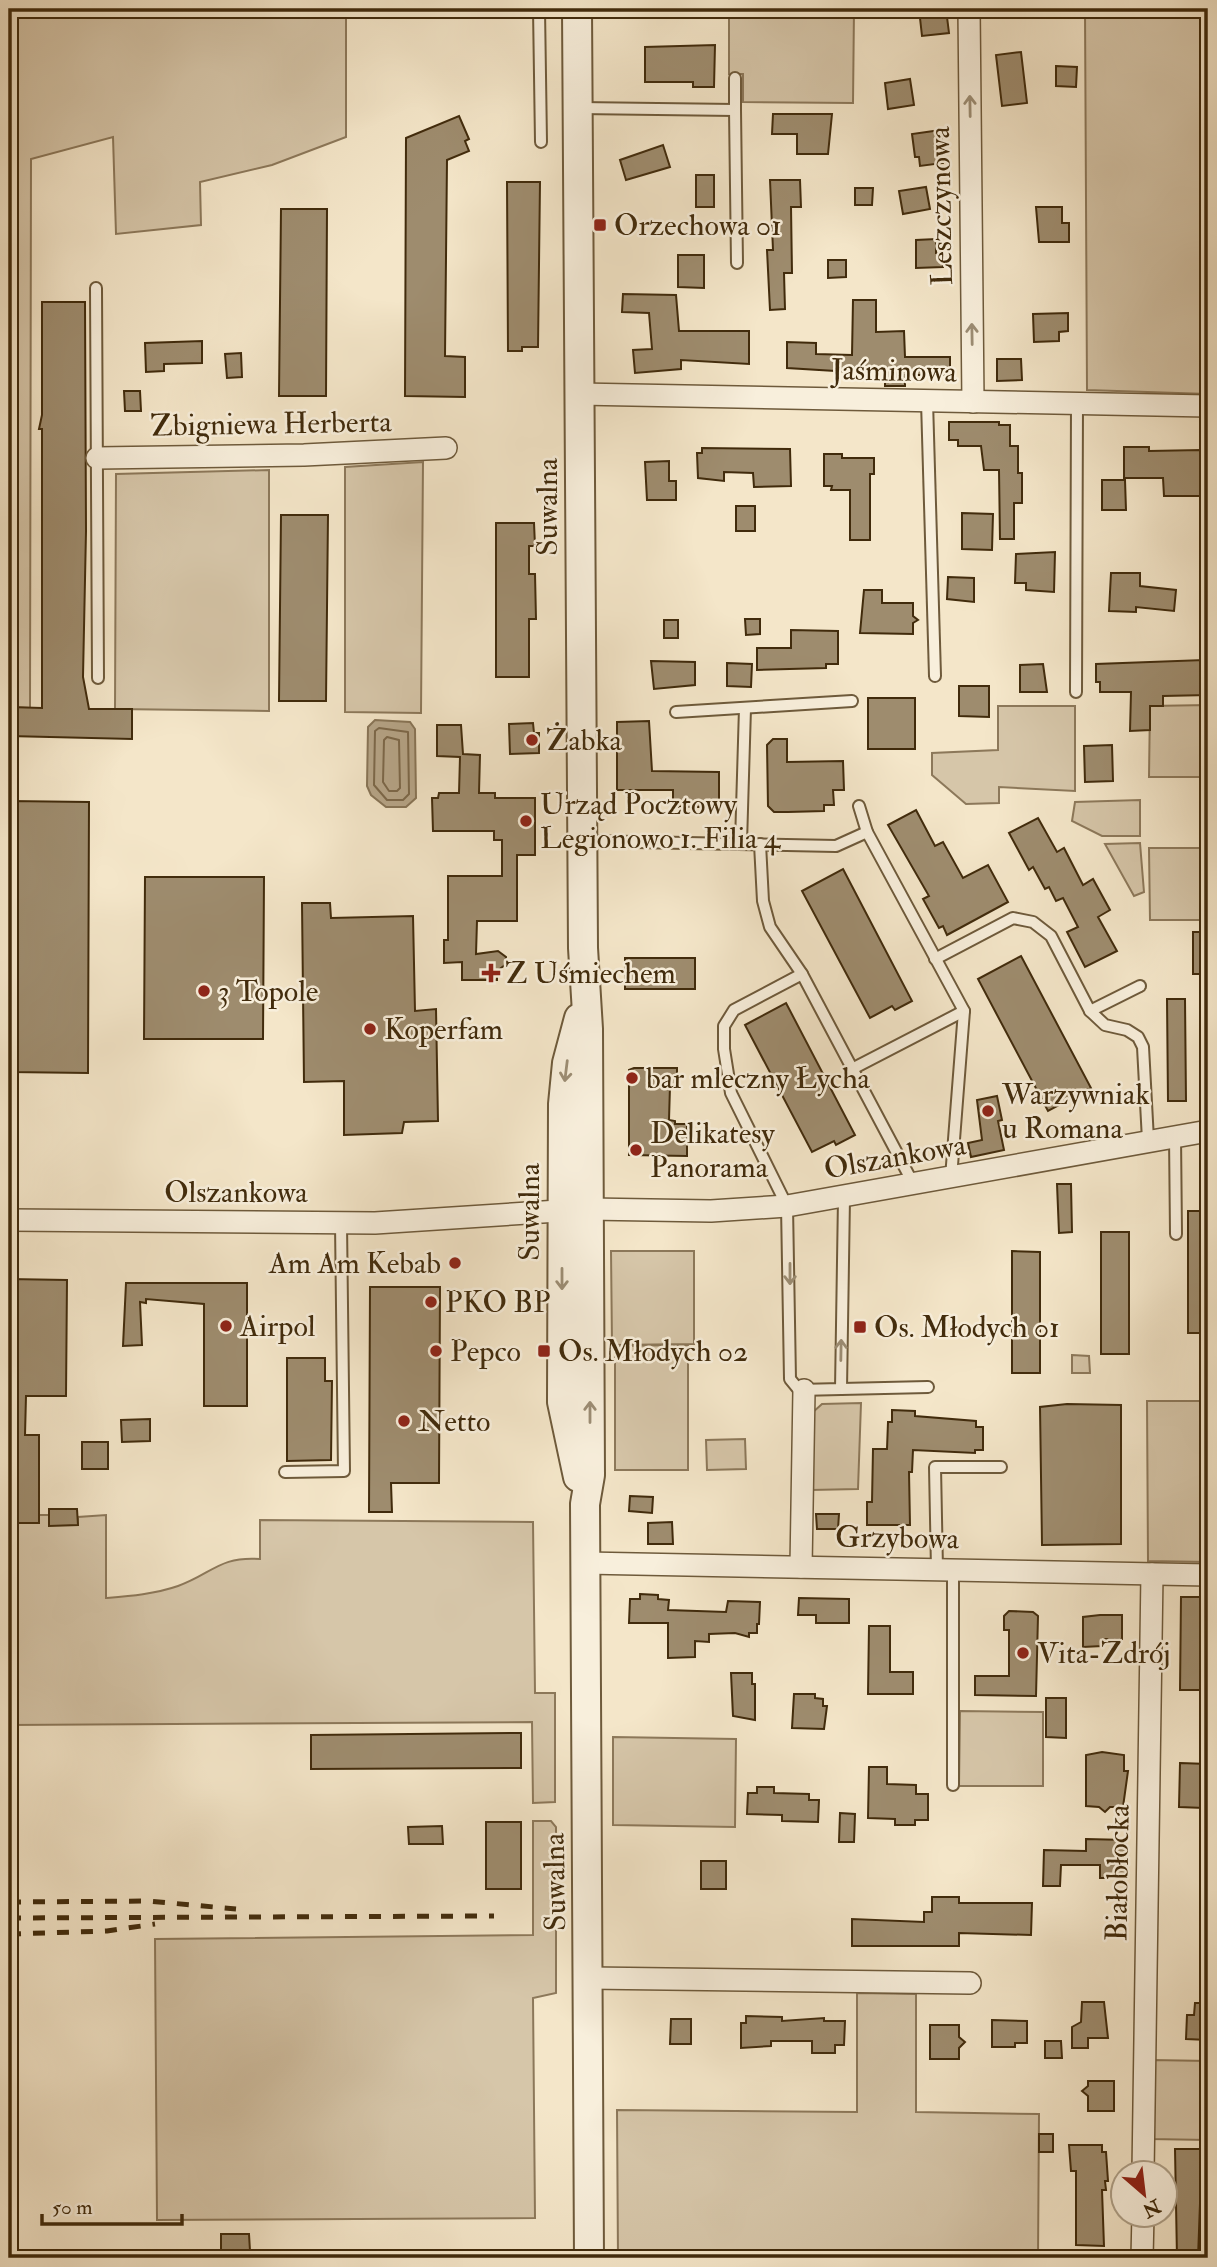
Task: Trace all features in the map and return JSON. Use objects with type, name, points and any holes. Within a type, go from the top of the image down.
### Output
[{"type":"street","name":"Suwalna","points":[[577,9],[582,841],[585,1006],[588,1029],[562,1402],[585,1504],[589,2258]]},
{"type":"street","name":"Leszczynowa","points":[[968,9],[972,402]]},
{"type":"street","name":"Jaśminowa","points":[[579,394],[1208,406]]},
{"type":"street","name":"Zbigniewa Herberta","points":[[97,458],[304,455],[446,449]]},
{"type":"street","name":"Olszankowa","points":[[9,1220],[341,1223],[463,1219],[576,1210],[711,1211],[788,1206],[1208,1131]]},
{"type":"street","points":[[801,1567],[804,1390]]},
{"type":"street","name":"Grzybowa","points":[[585,1563],[1208,1575]]},
{"type":"street","name":"Białobłocka","points":[[1143,2158],[1152,1574]]},
{"type":"street","points":[[589,1978],[970,1983]]},
{"type":"street","points":[[1142,2258],[1143,2228]]},
{"type":"lane","points":[[539,9],[541,142]]},
{"type":"lane","points":[[734,78],[737,263]]},
{"type":"lane","points":[[576,108],[735,110]]},
{"type":"lane","points":[[96,288],[98,678]]},
{"type":"lane","points":[[927,401],[935,676]]},
{"type":"lane","points":[[1076,692],[1077,403]]},
{"type":"lane","points":[[676,712],[852,701]]},
{"type":"lane","points":[[741,843],[745,708]]},
{"type":"lane","points":[[859,806],[867,832],[964,1011],[951,1178]]},
{"type":"lane","points":[[582,841],[836,846],[867,832]]},
{"type":"lane","points":[[760,844],[765,915],[802,974],[914,1185]]},
{"type":"lane","points":[[935,959],[1013,918],[1034,922],[1051,936],[1090,1011],[1105,1025],[1127,1030],[1138,1037],[1143,1047],[1148,1140]]},
{"type":"lane","points":[[802,974],[734,1010],[724,1026],[724,1049],[731,1093],[788,1206],[790,1379],[796,1388],[804,1390],[928,1387]]},
{"type":"lane","points":[[1090,1011],[1140,986]]},
{"type":"lane","points":[[852,1069],[964,1011]]},
{"type":"lane","points":[[1175,1136],[1176,1234]]},
{"type":"lane","points":[[841,1389],[844,1198]]},
{"type":"lane","points":[[285,1472],[344,1471],[341,1223]]},
{"type":"lane","points":[[953,1785],[945,1569],[935,1467],[1001,1467]]},
{"type":"shaded area","points":[[9,9],[346,9],[346,137],[272,165],[200,182],[201,225],[116,234],[113,137],[31,159],[30,708],[9,707]]},
{"type":"shaded area","points":[[729,9],[854,9],[853,103],[743,102],[743,74],[729,74]]},
{"type":"shaded area","points":[[1085,9],[1208,9],[1208,394],[1087,390]]},
{"type":"shaded area","points":[[423,462],[421,713],[345,712],[345,467]]},
{"type":"shaded area","points":[[269,470],[269,711],[115,709],[116,474]]},
{"type":"shaded area","points":[[1208,705],[1208,777],[1149,777],[1150,706]]},
{"type":"shaded area","points":[[998,706],[1075,706],[1075,791],[999,787],[999,803],[966,804],[932,775],[932,753],[998,750]]},
{"type":"shaded area","points":[[1140,800],[1140,836],[1102,836],[1072,821],[1075,802]]},
{"type":"shaded area","points":[[1140,843],[1144,892],[1134,896],[1105,844]]},
{"type":"shaded area","points":[[1149,848],[1208,848],[1208,920],[1150,920]]},
{"type":"shaded area","points":[[611,1251],[694,1251],[694,1344],[612,1345]]},
{"type":"shaded area","points":[[688,1345],[688,1470],[615,1470],[615,1346]]},
{"type":"shaded area","points":[[1072,1355],[1089,1356],[1090,1373],[1072,1373]]},
{"type":"shaded area","points":[[1147,1401],[1208,1401],[1208,1562],[1148,1561]]},
{"type":"shaded area","points":[[861,1403],[858,1489],[811,1490],[812,1413],[822,1404]]},
{"type":"shaded area","points":[[745,1439],[746,1469],[707,1470],[706,1440]]},
{"type":"shaded area","points":[[9,1515],[49,1515],[78,1524],[78,1517],[106,1515],[106,1598],[169,1589],[225,1563],[260,1559],[260,1520],[533,1522],[535,1693],[555,1693],[555,1802],[533,1803],[532,1722],[9,1725]]},
{"type":"shaded area","points":[[960,1711],[1043,1712],[1043,1786],[959,1786]]},
{"type":"shaded area","points":[[613,1737],[736,1739],[735,1827],[613,1825]]},
{"type":"shaded area","points":[[533,1821],[551,1821],[556,1827],[556,1993],[533,1998],[535,2218],[157,2220],[155,1939],[533,1935]]},
{"type":"shaded area","points":[[857,1993],[916,1994],[916,2112],[1039,2114],[1038,2258],[618,2258],[617,2110],[857,2112]]},
{"type":"shaded area","points":[[1152,2060],[1208,2061],[1208,2140],[1150,2139]]},
{"type":"water","points":[[375,720],[410,722],[415,729],[416,798],[406,807],[386,807],[371,795],[367,786],[368,727]]},
{"type":"building","points":[[919,9],[946,9],[949,33],[922,36]]},
{"type":"building","points":[[715,45],[714,87],[693,87],[693,82],[645,82],[645,47]]},
{"type":"building","points":[[1021,52],[1027,103],[1002,106],[996,55]]},
{"type":"building","points":[[1056,66],[1077,67],[1076,87],[1056,86]]},
{"type":"building","points":[[910,79],[914,105],[888,109],[885,83]]},
{"type":"building","points":[[773,114],[832,114],[828,154],[797,154],[797,134],[772,134]]},
{"type":"building","points":[[459,116],[469,139],[465,141],[469,151],[447,160],[445,356],[465,357],[465,397],[405,396],[406,138]]},
{"type":"building","points":[[941,130],[943,163],[920,166],[919,157],[915,157],[912,134]]},
{"type":"building","points":[[663,145],[670,167],[626,180],[620,160]]},
{"type":"building","points":[[696,175],[714,175],[714,207],[696,207]]},
{"type":"building","points":[[770,180],[800,180],[801,207],[791,207],[792,273],[784,273],[785,309],[770,310],[767,250],[773,250]]},
{"type":"building","points":[[507,182],[540,182],[538,347],[522,347],[522,351],[508,351]]},
{"type":"building","points":[[926,187],[930,209],[903,214],[899,191]]},
{"type":"building","points":[[855,188],[873,188],[872,205],[855,205]]},
{"type":"building","points":[[1036,207],[1062,207],[1062,223],[1069,223],[1069,242],[1039,242]]},
{"type":"building","points":[[281,209],[327,209],[326,396],[279,396]]},
{"type":"building","points":[[936,239],[936,253],[943,253],[943,267],[916,268],[916,240]]},
{"type":"building","points":[[678,255],[704,255],[704,288],[678,287]]},
{"type":"building","points":[[828,260],[846,260],[846,277],[828,278]]},
{"type":"building","points":[[623,294],[676,295],[679,331],[749,331],[749,364],[681,360],[681,369],[635,373],[633,350],[652,349],[649,313],[622,312]]},
{"type":"building","points":[[853,300],[876,300],[876,332],[904,331],[905,357],[950,357],[950,375],[905,375],[905,386],[885,386],[885,369],[852,372],[787,368],[787,342],[816,343],[816,354],[852,355]]},
{"type":"building","points":[[42,302],[85,302],[86,531],[83,677],[89,709],[132,709],[132,739],[9,736],[9,707],[42,708],[42,429],[39,429],[42,415]]},
{"type":"building","points":[[1068,313],[1068,331],[1059,332],[1059,341],[1034,342],[1033,314]]},
{"type":"building","points":[[202,341],[202,363],[164,364],[164,371],[146,372],[145,343]]},
{"type":"building","points":[[241,353],[242,377],[227,378],[225,354]]},
{"type":"building","points":[[997,359],[1021,359],[1022,380],[997,381]]},
{"type":"building","points":[[124,391],[140,391],[141,411],[125,411]]},
{"type":"building","points":[[949,422],[999,422],[999,425],[1010,425],[1010,446],[1018,446],[1018,473],[1022,473],[1022,503],[1014,503],[1014,539],[1000,539],[999,470],[984,470],[981,446],[958,446],[958,440],[949,440]]},
{"type":"building","points":[[1124,447],[1149,447],[1149,451],[1201,450],[1202,496],[1164,496],[1163,478],[1124,478]]},
{"type":"building","points":[[702,448],[790,449],[791,486],[754,487],[753,473],[724,472],[724,481],[698,478],[697,453],[702,453]]},
{"type":"building","points":[[824,454],[842,454],[842,458],[874,458],[874,474],[870,474],[870,540],[850,540],[850,490],[831,490],[832,486],[824,486]]},
{"type":"building","points":[[669,461],[669,481],[676,481],[676,500],[647,500],[645,462]]},
{"type":"building","points":[[1102,480],[1125,480],[1126,510],[1102,510]]},
{"type":"building","points":[[736,506],[755,506],[755,531],[736,531]]},
{"type":"building","points":[[962,513],[993,514],[992,550],[962,549]]},
{"type":"building","points":[[281,515],[328,515],[326,701],[279,701]]},
{"type":"building","points":[[496,523],[534,523],[535,546],[529,546],[529,574],[535,574],[536,619],[529,619],[529,677],[496,677]]},
{"type":"building","points":[[1055,552],[1054,592],[1026,590],[1026,583],[1015,583],[1016,554]]},
{"type":"building","points":[[1111,573],[1140,573],[1140,586],[1176,590],[1174,611],[1136,607],[1136,612],[1109,611]]},
{"type":"building","points":[[948,577],[974,578],[974,602],[947,599]]},
{"type":"building","points":[[864,590],[882,590],[882,603],[913,603],[913,616],[918,620],[913,623],[913,634],[860,633]]},
{"type":"building","points":[[745,619],[760,619],[760,634],[746,635]]},
{"type":"building","points":[[664,620],[678,620],[678,638],[664,638]]},
{"type":"building","points":[[791,630],[838,631],[838,664],[826,664],[826,668],[757,670],[757,648],[791,648]]},
{"type":"building","points":[[1204,660],[1205,670],[1208,669],[1208,695],[1163,696],[1163,706],[1150,706],[1150,730],[1130,731],[1131,692],[1100,692],[1100,682],[1096,682],[1096,664]]},
{"type":"building","points":[[651,661],[695,662],[695,685],[654,689]]},
{"type":"building","points":[[727,663],[752,664],[751,687],[727,686]]},
{"type":"building","points":[[1043,664],[1047,692],[1020,692],[1020,665]]},
{"type":"building","points":[[959,686],[989,686],[989,717],[959,716]]},
{"type":"building","points":[[868,698],[915,698],[915,749],[868,749]]},
{"type":"building","points":[[649,721],[652,771],[719,772],[719,802],[700,804],[701,807],[673,807],[673,790],[617,790],[617,722]]},
{"type":"building","points":[[533,723],[534,733],[539,733],[539,753],[510,754],[509,724]]},
{"type":"building","points":[[437,725],[461,725],[463,754],[480,755],[479,793],[495,793],[495,798],[535,798],[535,855],[517,855],[517,921],[477,921],[476,954],[498,951],[506,957],[505,965],[497,971],[497,980],[462,980],[462,962],[444,963],[444,940],[448,940],[448,876],[502,876],[502,840],[494,840],[494,831],[433,831],[432,798],[438,798],[439,793],[459,793],[460,757],[437,756]]},
{"type":"building","points":[[773,739],[787,739],[787,762],[843,761],[844,790],[833,790],[834,805],[824,805],[824,811],[788,812],[774,812],[768,806],[767,745]]},
{"type":"building","points":[[1112,745],[1113,781],[1085,782],[1084,746]]},
{"type":"building","points":[[9,801],[89,802],[88,1073],[9,1072]]},
{"type":"building","points":[[916,810],[935,846],[943,842],[963,878],[988,865],[1008,902],[947,935],[943,926],[939,928],[923,899],[929,896],[888,825]]},
{"type":"building","points":[[1038,818],[1057,852],[1064,848],[1083,885],[1093,879],[1110,910],[1098,917],[1117,951],[1085,967],[1067,932],[1078,927],[1063,898],[1056,901],[1049,887],[1045,889],[1033,867],[1029,870],[1009,833]]},
{"type":"building","points":[[843,869],[912,1001],[895,1010],[892,1006],[870,1018],[802,891]]},
{"type":"building","name":"3 Topole","points":[[145,877],[264,877],[263,1039],[144,1039]]},
{"type":"building","name":"Koperfam","points":[[302,903],[330,903],[331,918],[413,916],[415,1011],[436,1009],[438,1121],[404,1122],[402,1133],[344,1135],[344,1081],[304,1082]]},
{"type":"building","points":[[1193,932],[1208,932],[1208,974],[1193,974]]},
{"type":"building","points":[[1021,956],[1091,1088],[1048,1111],[978,979]]},
{"type":"building","points":[[625,958],[695,958],[695,989],[625,989]]},
{"type":"building","points":[[1167,999],[1185,999],[1186,1101],[1168,1101]]},
{"type":"building","points":[[786,1003],[855,1135],[836,1145],[834,1141],[812,1152],[745,1025]]},
{"type":"building","points":[[677,1068],[677,1086],[670,1086],[669,1120],[675,1121],[675,1124],[687,1124],[687,1156],[629,1155],[629,1070]]},
{"type":"building","points":[[997,1096],[1002,1120],[998,1121],[1004,1150],[971,1157],[968,1143],[982,1140],[977,1100]]},
{"type":"building","points":[[1057,1184],[1071,1184],[1072,1232],[1059,1233]]},
{"type":"building","points":[[1188,1211],[1208,1211],[1208,1333],[1188,1333]]},
{"type":"building","points":[[1101,1232],[1129,1232],[1129,1354],[1101,1354]]},
{"type":"building","points":[[1012,1251],[1040,1252],[1040,1373],[1012,1373]]},
{"type":"building","points":[[9,1279],[67,1280],[66,1396],[26,1396],[25,1435],[39,1435],[39,1523],[13,1523],[13,1509],[10,1509]]},
{"type":"building","name":"Airpol","points":[[126,1283],[247,1283],[247,1406],[204,1406],[204,1304],[146,1299],[146,1303],[140,1302],[142,1345],[123,1346]]},
{"type":"building","name":"Netto","points":[[370,1287],[440,1287],[439,1483],[391,1483],[392,1512],[369,1512]]},
{"type":"building","points":[[287,1358],[325,1358],[325,1381],[332,1381],[331,1460],[287,1461]]},
{"type":"building","points":[[1067,1404],[1121,1405],[1121,1544],[1042,1545],[1040,1407]]},
{"type":"building","points":[[892,1410],[915,1411],[915,1416],[976,1421],[976,1427],[983,1427],[983,1450],[975,1450],[975,1453],[913,1450],[912,1472],[909,1472],[910,1525],[867,1525],[867,1502],[872,1502],[873,1449],[887,1449],[888,1422],[892,1422]]},
{"type":"building","points":[[150,1419],[150,1441],[122,1442],[121,1420]]},
{"type":"building","points":[[82,1442],[108,1442],[108,1469],[82,1469]]},
{"type":"building","points":[[630,1496],[653,1497],[652,1513],[629,1511]]},
{"type":"building","points":[[49,1509],[77,1509],[78,1525],[49,1526]]},
{"type":"building","points":[[816,1514],[839,1514],[838,1529],[817,1529]]},
{"type":"building","points":[[672,1522],[673,1544],[648,1544],[648,1523]]},
{"type":"building","points":[[640,1594],[658,1595],[658,1599],[669,1600],[668,1610],[726,1612],[728,1601],[760,1602],[757,1633],[749,1633],[749,1637],[735,1633],[709,1634],[709,1642],[695,1641],[695,1657],[668,1658],[668,1623],[629,1623],[630,1599],[640,1599]]},
{"type":"building","points":[[1181,1597],[1208,1597],[1208,1615],[1203,1615],[1203,1672],[1208,1672],[1208,1690],[1180,1690]]},
{"type":"building","points":[[799,1598],[849,1599],[849,1623],[816,1623],[816,1615],[798,1615]]},
{"type":"building","name":"Vita-Zdrój","points":[[1009,1611],[1033,1612],[1038,1616],[1036,1696],[975,1695],[975,1676],[1009,1676],[1009,1630],[1004,1630],[1004,1616]]},
{"type":"building","points":[[1122,1615],[1122,1639],[1102,1639],[1102,1646],[1083,1647],[1083,1617]]},
{"type":"building","points":[[869,1626],[890,1626],[890,1672],[913,1672],[913,1694],[868,1694]]},
{"type":"building","points":[[731,1673],[752,1673],[752,1684],[755,1684],[755,1720],[733,1716]]},
{"type":"building","points":[[794,1694],[815,1694],[815,1698],[823,1699],[823,1706],[827,1706],[824,1729],[792,1728]]},
{"type":"building","points":[[1046,1698],[1066,1698],[1066,1738],[1046,1737]]},
{"type":"building","points":[[521,1733],[521,1768],[311,1769],[311,1735]]},
{"type":"building","points":[[1102,1752],[1124,1755],[1124,1771],[1128,1771],[1123,1807],[1110,1807],[1105,1812],[1099,1807],[1086,1806],[1086,1755]]},
{"type":"building","points":[[1180,1763],[1208,1764],[1208,1796],[1205,1796],[1204,1808],[1179,1807]]},
{"type":"building","points":[[869,1767],[887,1767],[887,1784],[916,1785],[916,1794],[928,1794],[928,1820],[915,1820],[915,1825],[895,1825],[895,1819],[868,1818]]},
{"type":"building","points":[[757,1787],[774,1787],[774,1793],[809,1794],[809,1800],[819,1800],[818,1822],[782,1821],[782,1815],[747,1814],[748,1793],[757,1793]]},
{"type":"building","points":[[840,1813],[855,1814],[854,1842],[839,1842]]},
{"type":"building","points":[[486,1822],[521,1822],[521,1889],[486,1889]]},
{"type":"building","points":[[442,1826],[443,1844],[409,1844],[408,1827]]},
{"type":"building","points":[[1086,1839],[1126,1840],[1125,1878],[1100,1878],[1100,1865],[1061,1865],[1060,1886],[1043,1886],[1044,1850],[1086,1851]]},
{"type":"building","points":[[701,1861],[726,1861],[726,1889],[701,1889]]},
{"type":"building","points":[[932,1897],[959,1897],[959,1903],[1032,1903],[1031,1935],[959,1933],[959,1946],[852,1946],[852,1919],[924,1922],[924,1912],[932,1912]]},
{"type":"building","points":[[1082,2002],[1104,2002],[1108,2038],[1088,2038],[1088,2048],[1072,2048],[1072,2027],[1081,2022]]},
{"type":"building","points":[[1195,2003],[1208,2003],[1208,2040],[1186,2039],[1187,2015],[1194,2015]]},
{"type":"building","points":[[746,2016],[782,2017],[782,2021],[824,2018],[824,2021],[845,2021],[844,2045],[835,2045],[835,2053],[812,2053],[812,2041],[771,2041],[771,2046],[741,2048],[741,2023],[746,2023]]},
{"type":"building","points":[[671,2019],[691,2019],[691,2044],[670,2044]]},
{"type":"building","points":[[992,2020],[1027,2021],[1027,2043],[1015,2043],[1015,2047],[992,2047]]},
{"type":"building","points":[[930,2025],[959,2025],[959,2037],[965,2042],[959,2048],[959,2059],[930,2059]]},
{"type":"building","points":[[1045,2041],[1061,2041],[1062,2058],[1045,2058]]},
{"type":"building","points":[[1088,2081],[1114,2081],[1114,2111],[1088,2111],[1088,2096],[1082,2091],[1088,2086]]},
{"type":"building","points":[[1039,2134],[1053,2134],[1053,2152],[1039,2152]]},
{"type":"building","points":[[1069,2145],[1102,2145],[1102,2152],[1106,2152],[1108,2181],[1105,2181],[1106,2190],[1102,2190],[1104,2246],[1076,2245],[1076,2171],[1071,2171]]},
{"type":"building","points":[[1175,2149],[1202,2149],[1198,2258],[1177,2258],[1178,2158],[1175,2158]]},
{"type":"building","points":[[221,2234],[249,2234],[250,2251],[221,2251]]},
{"type":"railway","points":[[9,1902],[148,1901],[236,1909]]},
{"type":"railway","points":[[9,1918],[494,1916]]},
{"type":"railway","points":[[9,1934],[107,1931],[155,1924]]},
{"type":"place","name":"Orzechowa 01","points":[[600,225]]},
{"type":"place","name":"Żabka","points":[[532,740]]},
{"type":"place","name":"Urząd Pocztowy Legionowo 1. Filia 4","points":[[526,821]]},
{"type":"place","name":"Z Uśmiechem","points":[[491,973]]},
{"type":"place","name":"3 Topole","points":[[204,991]]},
{"type":"place","name":"Koperfam","points":[[370,1029]]},
{"type":"place","name":"bar mleczny Łycha","points":[[632,1078]]},
{"type":"place","name":"Warzywniak u Romana","points":[[988,1111]]},
{"type":"place","name":"Delikatesy Panorama","points":[[636,1150]]},
{"type":"place","name":"Am Am Kebab","points":[[455,1263]]},
{"type":"place","name":"PKO BP","points":[[431,1302]]},
{"type":"place","name":"Airpol","points":[[226,1326]]},
{"type":"place","name":"Os. Młodych 01","points":[[860,1327]]},
{"type":"place","name":"Pepco","points":[[436,1351]]},
{"type":"place","name":"Os. Młodych 02","points":[[544,1351]]},
{"type":"place","name":"Netto","points":[[404,1421]]},
{"type":"place","name":"Vita-Zdrój","points":[[1023,1653]]}]
